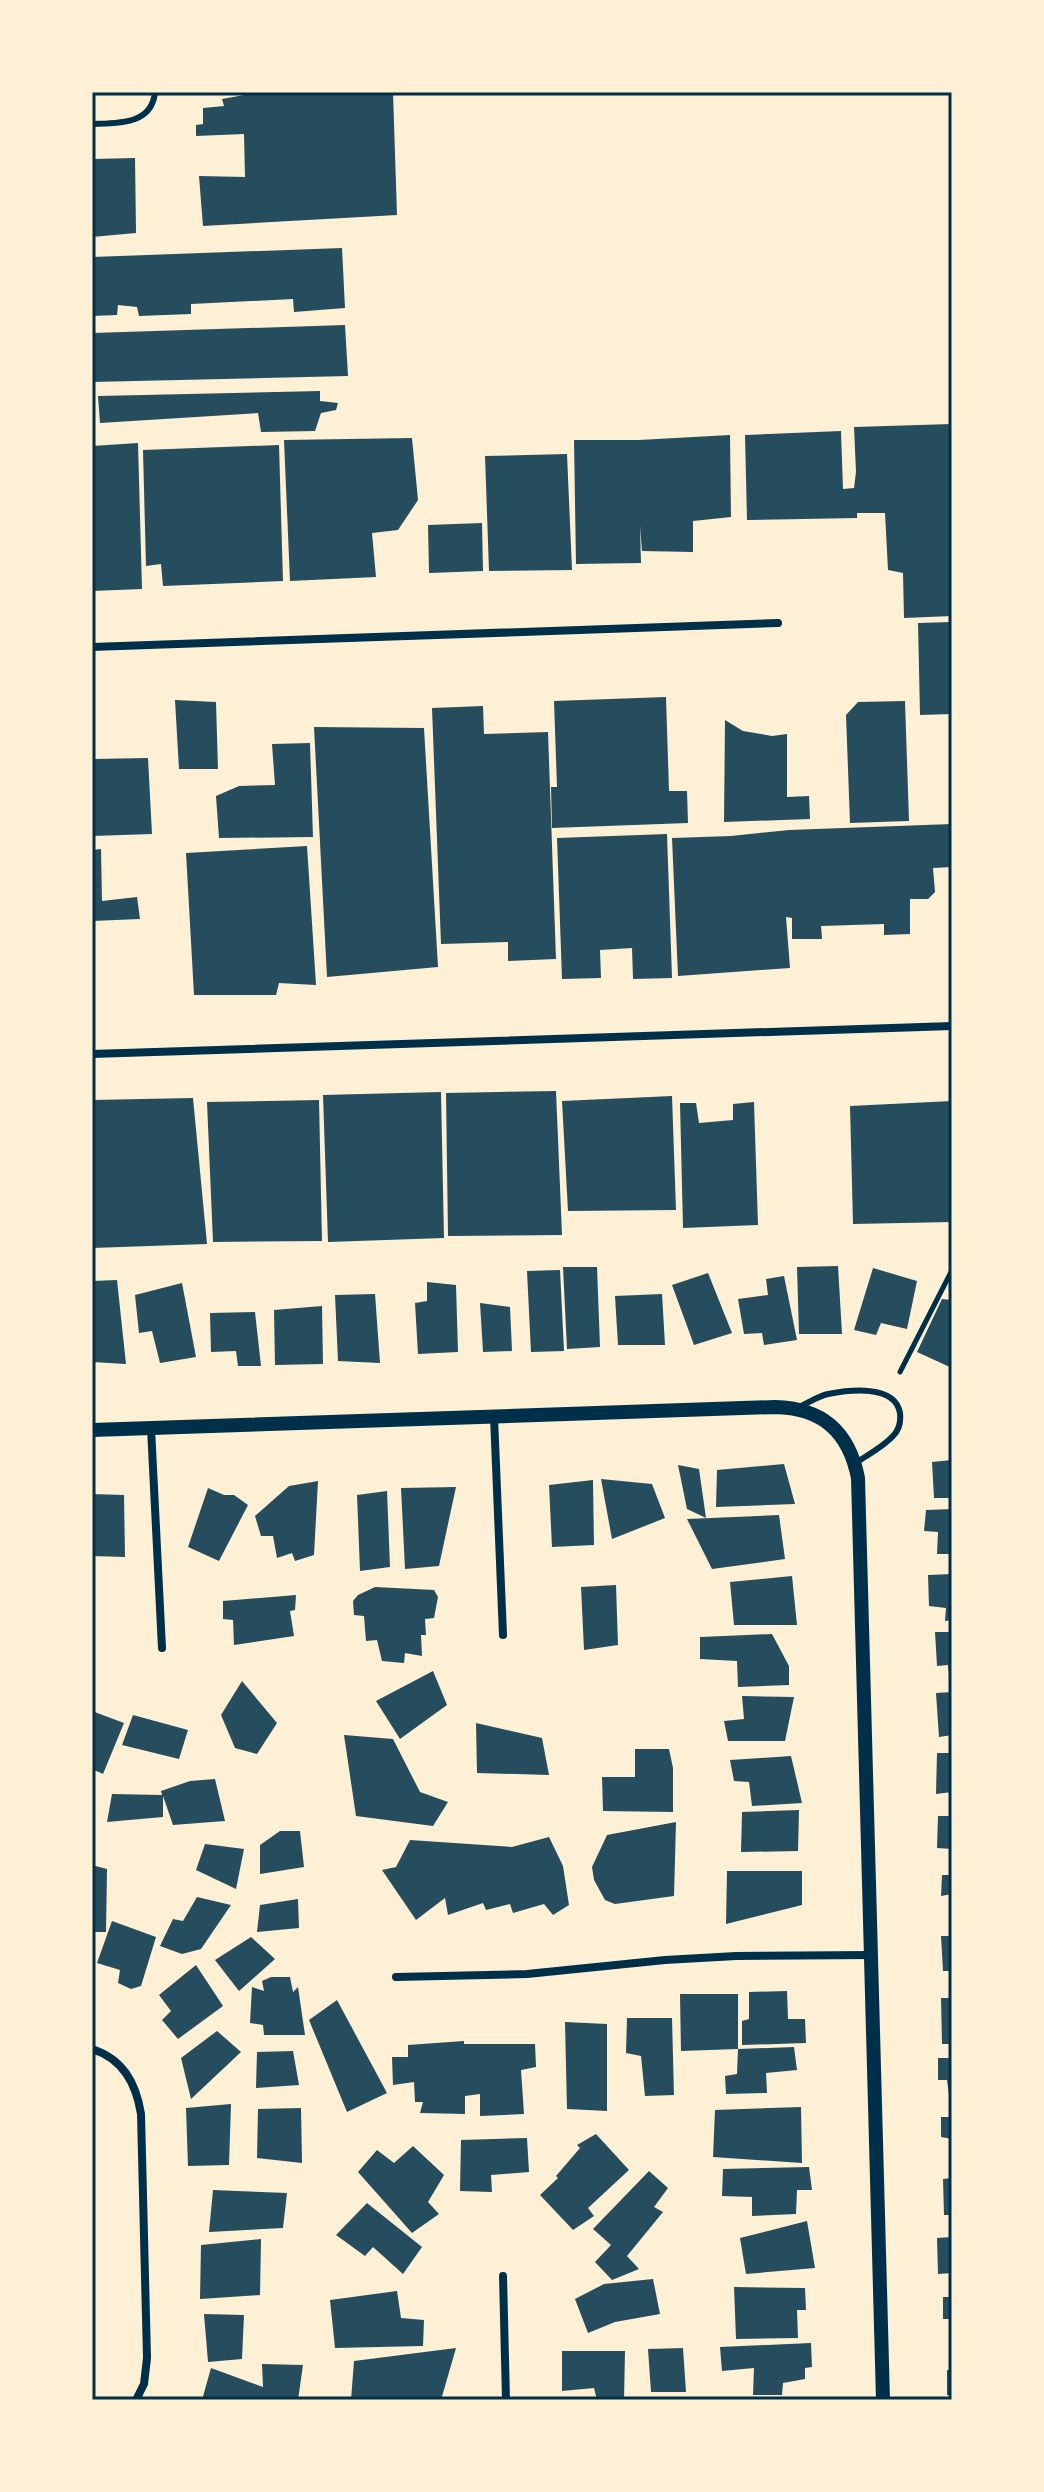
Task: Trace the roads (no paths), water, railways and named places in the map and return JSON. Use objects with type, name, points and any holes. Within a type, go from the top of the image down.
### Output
[{"type":"street","points":[[92,647],[778,623]]},
{"type":"street","points":[[92,1054],[952,1026]]},
{"type":"street","points":[[92,1430],[775,1407],[796,1408],[817,1415],[844,1439],[858,1478],[883,2400]]},
{"type":"street","points":[[494,1417],[503,1635]]},
{"type":"street","points":[[151,1428],[162,1648]]},
{"type":"street","points":[[396,1977],[527,1974],[736,1956],[871,1955]]},
{"type":"street","points":[[92,2049],[115,2059],[125,2070],[138,2097],[141,2114],[147,2358],[144,2384],[136,2400]]},
{"type":"street","points":[[503,2276],[506,2400]]},
{"type":"lane","points":[[92,124],[131,123],[147,113],[155,92]]},
{"type":"lane","points":[[796,1408],[826,1394],[876,1392],[894,1400],[901,1418],[899,1428],[885,1443],[855,1463]]}]
